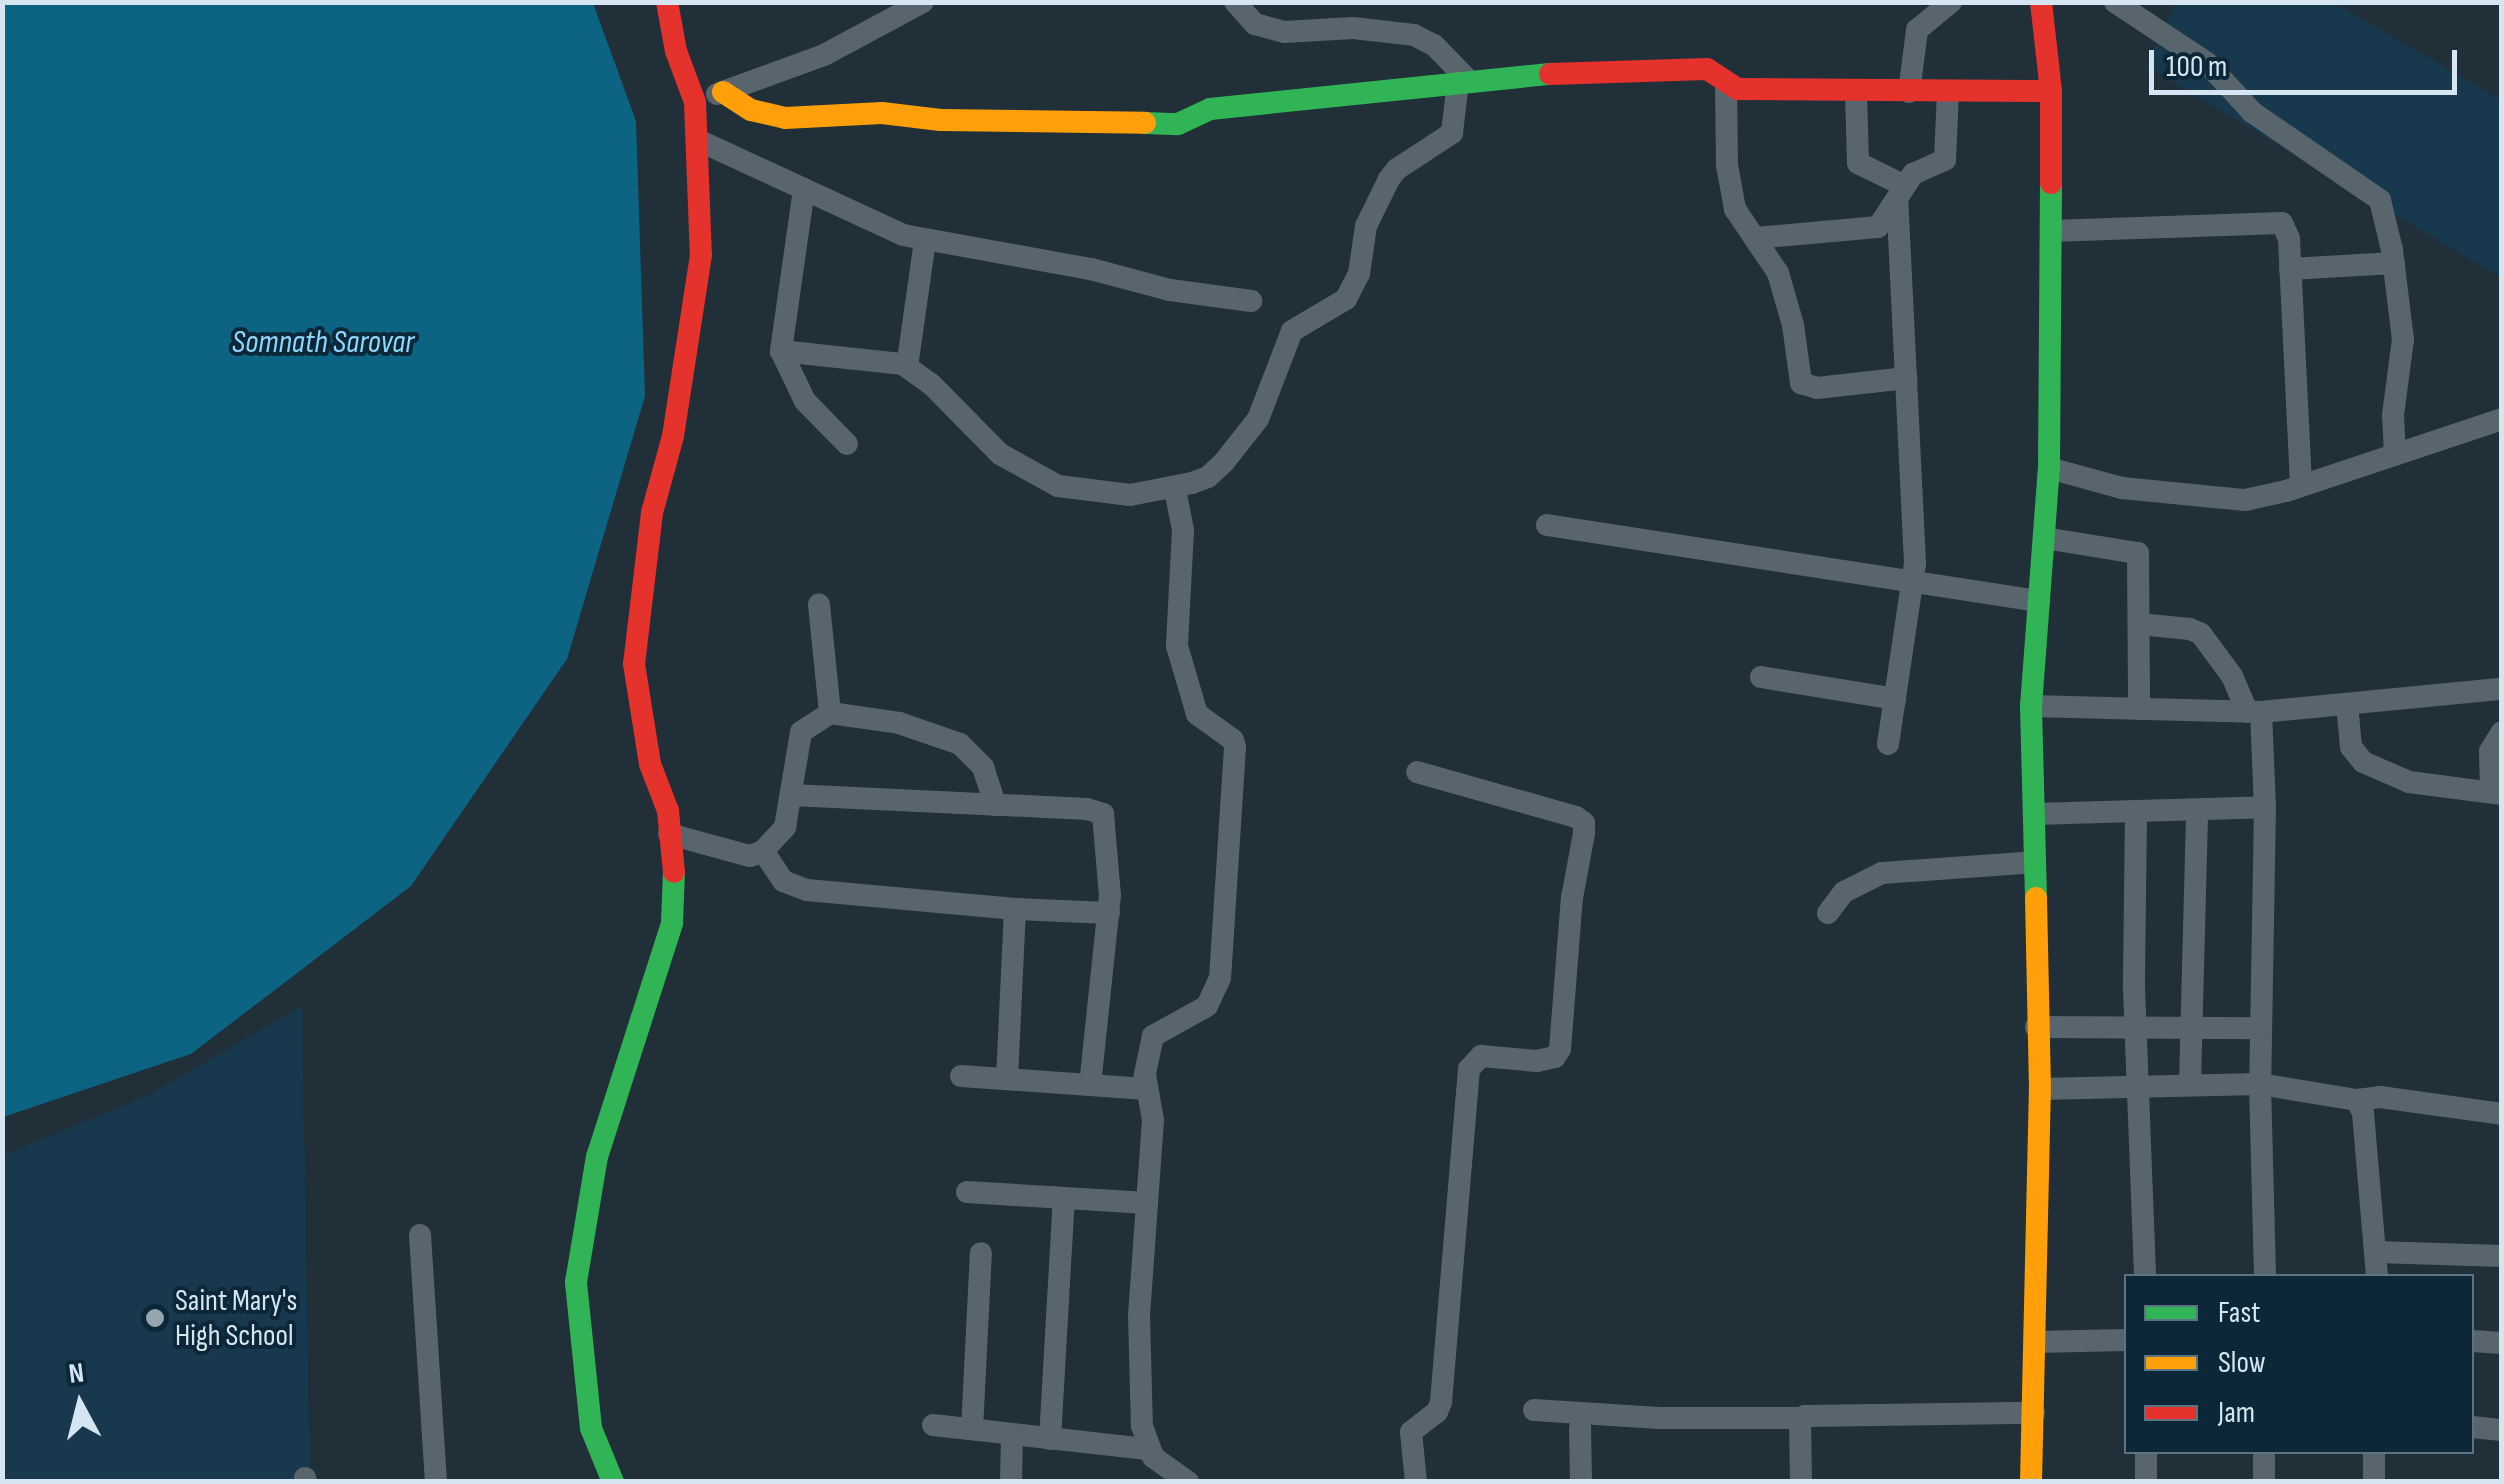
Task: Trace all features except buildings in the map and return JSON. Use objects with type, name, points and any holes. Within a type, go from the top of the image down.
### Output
[{"type":"street","points":[[611,1481],[591,1428],[576,1282],[597,1157],[674,911],[668,811],[650,764],[634,664],[652,513],[673,436],[701,255],[700,141],[695,102],[676,51],[667,2]]},
{"type":"street","points":[[695,102],[809,62],[923,2]]},
{"type":"street","points":[[1236,2],[1255,24],[1284,32],[1353,28],[1414,35],[1434,46],[1463,81]]},
{"type":"street","points":[[1909,92],[1917,30],[1951,2]]},
{"type":"street","points":[[2031,1482],[2040,1089],[2031,706],[2050,468],[2051,92],[2041,2]]},
{"type":"street","points":[[2115,2],[2207,62],[2257,116],[2376,195],[2385,215],[2394,263],[2403,357],[2393,415],[2395,454]]},
{"type":"street","points":[[723,92],[751,110],[785,118],[882,112],[941,120],[1178,124],[1210,110],[1463,81],[1673,67],[1713,70],[1738,88],[2051,92]]},
{"type":"street","points":[[780,351],[907,367],[931,384],[1000,454],[1058,486],[1130,495],[1175,489],[1208,476],[1258,418],[1292,332],[1346,299],[1359,274],[1366,226],[1389,179],[1397,168],[1452,133],[1463,81]]},
{"type":"street","points":[[1726,82],[1730,188],[1741,222],[1778,273],[1788,306],[1801,383],[1817,388],[1906,378]]},
{"type":"street","points":[[1856,92],[1858,163],[1901,192]]},
{"type":"street","points":[[1756,238],[1873,230],[1917,171],[1946,160],[1948,92]]},
{"type":"street","points":[[700,141],[903,236],[1251,301]]},
{"type":"street","points":[[804,189],[780,351],[805,401],[846,444]]},
{"type":"street","points":[[1888,744],[1914,578],[1901,192]]},
{"type":"street","points":[[2050,232],[2275,220],[2287,229],[2301,486]]},
{"type":"street","points":[[907,367],[924,240]]},
{"type":"street","points":[[2290,270],[2394,263]]},
{"type":"street","points":[[2050,468],[2122,488],[2213,501],[2256,499],[2502,420]]},
{"type":"street","points":[[1175,489],[1184,530],[1177,646],[1197,714],[1233,740],[1235,747],[1220,978],[1207,1006],[1169,1024],[1154,1036],[1146,1089],[1153,1120],[1138,1374],[1148,1449],[1162,1466],[1188,1482]]},
{"type":"street","points":[[1547,525],[1914,578],[2039,601]]},
{"type":"street","points":[[2044,538],[2138,553],[2139,709]]},
{"type":"street","points":[[820,605],[830,713]]},
{"type":"street","points":[[2140,624],[2196,630],[2224,663],[2254,712],[2265,807],[2260,1084],[2265,1274]]},
{"type":"street","points":[[1762,677],[1894,698]]},
{"type":"street","points":[[2031,706],[2254,712],[2502,689]]},
{"type":"street","points":[[2347,704],[2351,747],[2364,762],[2408,782],[2496,793],[2490,751],[2502,732]]},
{"type":"street","points":[[669,834],[739,855],[763,851],[785,827],[801,732],[830,713],[899,723],[960,744],[983,767],[994,805]]},
{"type":"street","points":[[1416,1482],[1412,1432],[1437,1412],[1441,1402],[1469,1069],[1472,1061],[1481,1056],[1538,1061],[1555,1057],[1560,1050],[1572,898],[1584,833],[1584,823],[1576,817],[1417,772]]},
{"type":"street","points":[[792,796],[1102,814],[1108,913],[1090,1085]]},
{"type":"street","points":[[2034,814],[2136,814],[2265,807]]},
{"type":"street","points":[[2190,1082],[2197,811]]},
{"type":"street","points":[[2136,814],[2136,1030],[2145,1274]]},
{"type":"street","points":[[763,851],[784,881],[836,896],[1108,913]]},
{"type":"street","points":[[1828,913],[1844,892],[1882,873],[2034,862]]},
{"type":"street","points":[[1007,1079],[1015,909]]},
{"type":"street","points":[[2036,1028],[2261,1028]]},
{"type":"street","points":[[961,1076],[1146,1089]]},
{"type":"street","points":[[2040,1089],[2190,1082],[2260,1084],[2356,1100],[2380,1097],[2502,1114]]},
{"type":"street","points":[[2356,1100],[2363,1113],[2377,1274]]},
{"type":"street","points":[[968,1192],[1147,1203]]},
{"type":"street","points":[[1050,1439],[1064,1198]]},
{"type":"street","points":[[420,1235],[436,1482]]},
{"type":"street","points":[[2377,1252],[2502,1256]]},
{"type":"street","points":[[972,1430],[982,1253]]},
{"type":"street","points":[[2036,1342],[2124,1340]]},
{"type":"street","points":[[2474,1341],[2502,1343]]},
{"type":"street","points":[[1534,1410],[1660,1418],[2034,1413]]},
{"type":"street","points":[[1801,1482],[1802,1418]]},
{"type":"street","points":[[933,1425],[1148,1449]]},
{"type":"street","points":[[2474,1427],[2502,1430]]},
{"type":"street","points":[[1580,1428],[1581,1482]]},
{"type":"street","points":[[1012,1434],[1012,1482]]},
{"type":"street","points":[[2146,1454],[2146,1482]]},
{"type":"street","points":[[2264,1454],[2264,1482]]},
{"type":"street","points":[[2374,1454],[2374,1482]]},
{"type":"shaded area","points":[[2176,3],[2335,3],[2501,100],[2501,278],[2146,66]]},
{"type":"shaded area","name":"Saint Mary's High School","points":[[302,1006],[310,1481],[3,1482],[3,1155],[147,1096]]},
{"type":"water","name":"Somnath Sarovar","points":[[2,3],[593,3],[636,121],[645,396],[567,659],[411,886],[191,1054],[3,1117]]},
{"type":"traffic: fast","points":[[1145,123],[1178,124],[1210,109],[1550,74]]},
{"type":"traffic: fast","points":[[2036,898],[2031,706],[2049,468],[2051,183]]},
{"type":"traffic: fast","points":[[613,1482],[591,1428],[576,1282],[597,1157],[672,923],[674,872]]},
{"type":"traffic: slow","points":[[723,92],[751,110],[785,118],[882,113],[941,120],[1145,123]]},
{"type":"traffic: slow","points":[[2031,1482],[2040,1089],[2036,898]]},
{"type":"traffic: jam","points":[[667,2],[676,51],[695,102],[701,255],[673,436],[652,513],[634,664],[650,764],[668,811],[674,872]]},
{"type":"traffic: jam","points":[[2041,2],[2051,91],[2051,183]]},
{"type":"traffic: jam","points":[[1550,74],[1707,69],[1738,89],[2051,91]]},
{"type":"place","name":"Saint Mary's High School","points":[[155,1318]]}]
